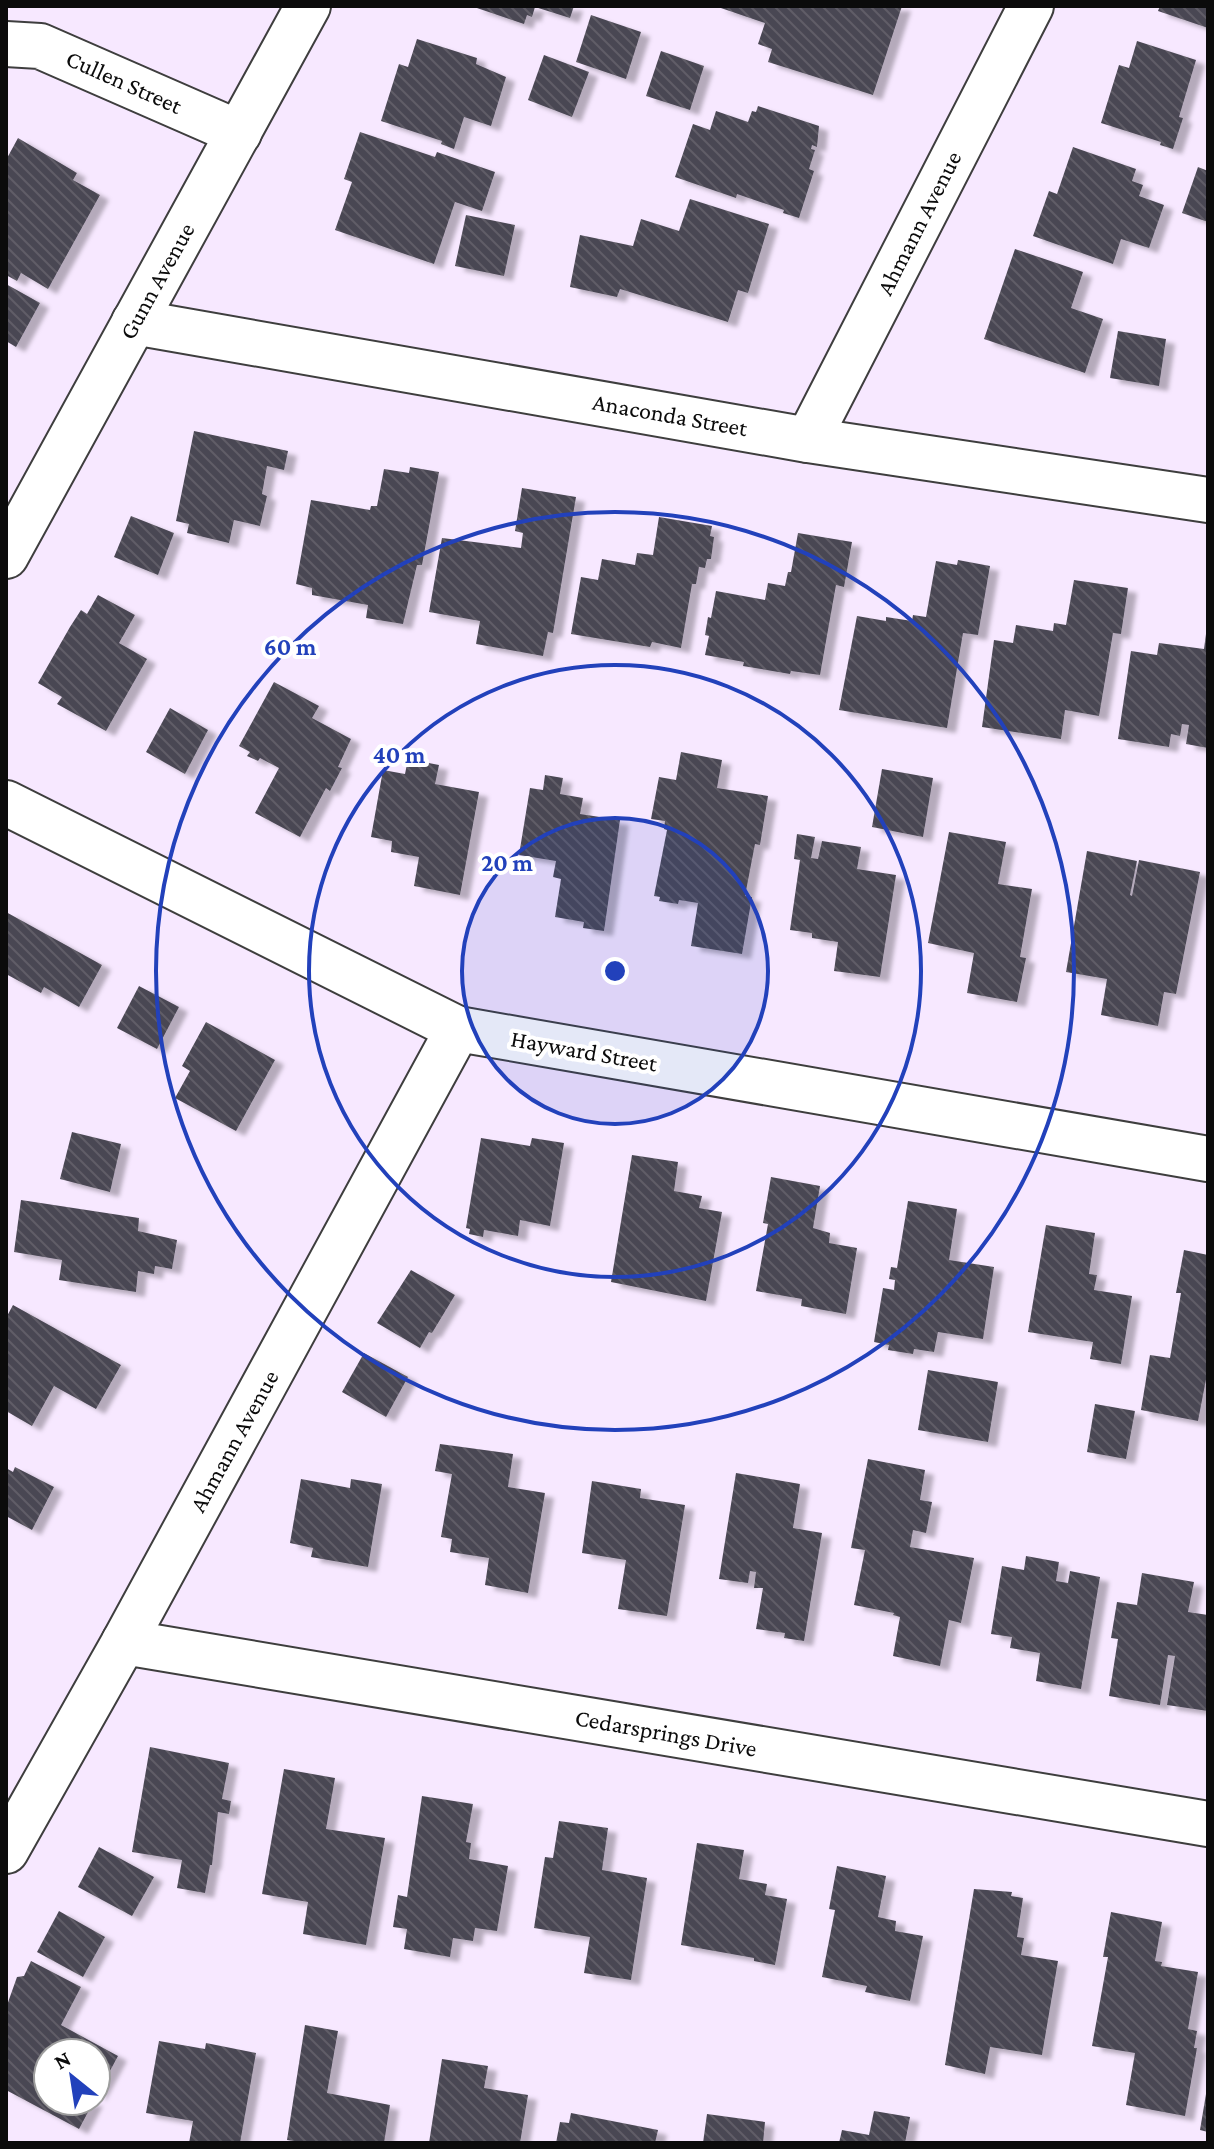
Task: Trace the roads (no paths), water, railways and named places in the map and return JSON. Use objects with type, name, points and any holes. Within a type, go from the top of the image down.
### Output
[{"type":"street","name":"Gunn Avenue","points":[[6,556],[308,6]]},
{"type":"street","name":"Ahmann Avenue","points":[[808,440],[1031,6]]},
{"type":"street","name":"Cullen Street","points":[[6,44],[40,46],[239,133]]},
{"type":"street","name":"Anaconda Street","points":[[134,322],[808,440],[1208,500]]},
{"type":"street","name":"Hayward Street","points":[[6,803],[458,1029],[1208,1159]]},
{"type":"street","name":"Ahmann Avenue","points":[[6,1851],[124,1642],[458,1029]]},
{"type":"street","name":"Cedarsprings Drive","points":[[124,1642],[1208,1824]]}]
